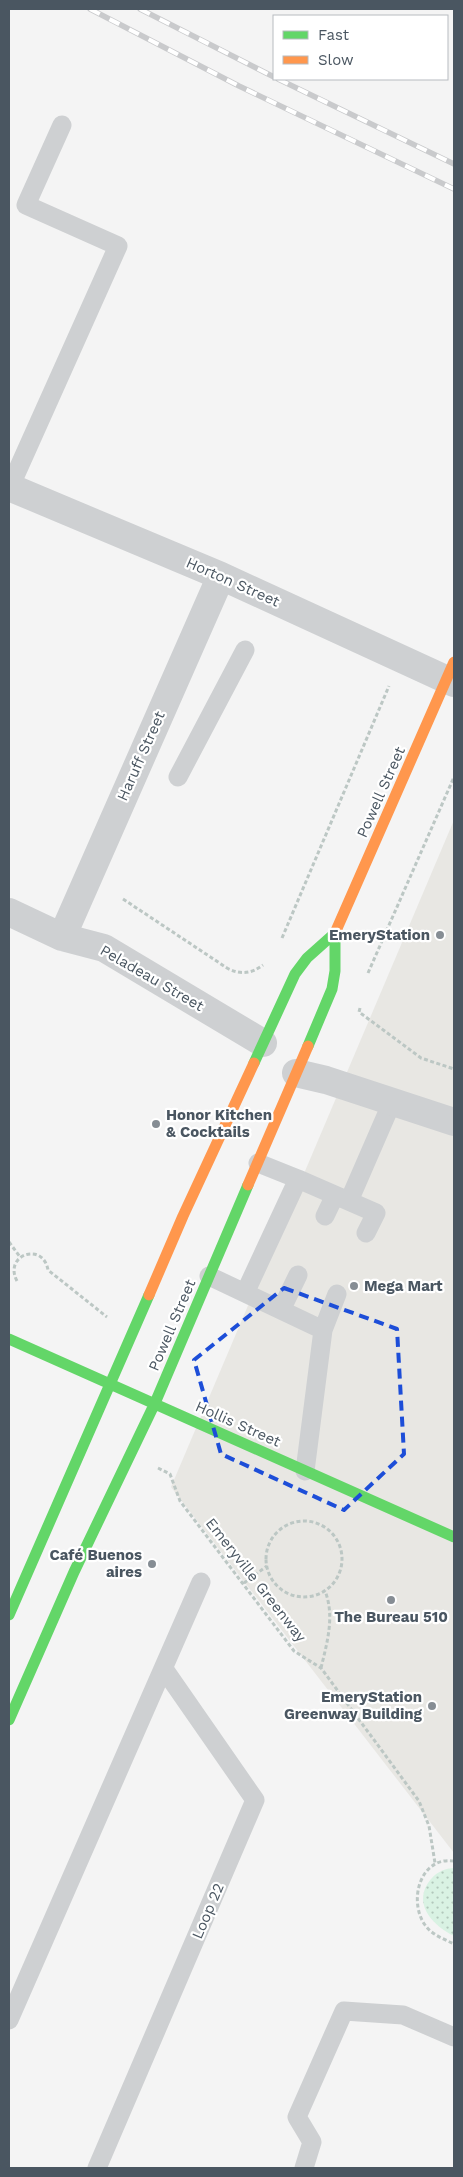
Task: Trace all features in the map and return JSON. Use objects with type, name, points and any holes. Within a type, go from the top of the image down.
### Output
[{"type":"main road","name":"Powell Street","points":[[9,1720],[74,1572],[155,1403],[332,989],[335,971],[335,933],[454,662]]},
{"type":"main road","name":"Powell Street","points":[[9,1614],[183,1216],[295,974],[307,958],[335,933]]},
{"type":"main road","name":"Hollis Street","points":[[9,1339],[454,1537]]},
{"type":"street","name":"Horton Street","points":[[9,487],[221,576],[454,683]]},
{"type":"street","name":"Haruff Street","points":[[62,937],[221,576]]},
{"type":"street","name":"Peladeau Street","points":[[9,912],[62,937],[104,948],[262,1043]]},
{"type":"street","points":[[296,1073],[326,1080],[454,1122]]},
{"type":"lane","points":[[9,487],[118,246],[26,205],[62,125]]},
{"type":"lane","points":[[178,777],[245,650]]},
{"type":"lane","points":[[325,1216],[342,1198],[392,1102]]},
{"type":"lane","points":[[258,1163],[376,1213],[366,1233]]},
{"type":"lane","points":[[245,1293],[298,1179]]},
{"type":"lane","points":[[209,1276],[324,1330]]},
{"type":"lane","points":[[281,1310],[298,1276]]},
{"type":"lane","points":[[306,1471],[324,1330],[337,1294]]},
{"type":"lane","points":[[9,2020],[201,1582]]},
{"type":"lane","name":"Loop 22","points":[[97,2168],[255,1800],[164,1669]]},
{"type":"lane","points":[[304,2168],[312,2142],[297,2117],[344,2012],[403,2014],[454,2037]]},
{"type":"path","points":[[278,946],[389,685]]},
{"type":"path","points":[[365,979],[454,777]]},
{"type":"path","points":[[124,899],[212,960],[234,971],[253,972],[268,962]]},
{"type":"path","points":[[360,1004],[359,1012],[421,1058],[454,1069]]},
{"type":"path","points":[[9,1242],[20,1257]]},
{"type":"path","points":[[17,1281],[14,1276],[14,1266],[20,1257],[30,1254],[40,1256],[47,1265],[48,1270],[108,1318]]},
{"type":"path","name":"Emeryville Greenway","points":[[173,1480],[180,1501],[294,1651],[321,1668],[424,1809],[429,1826],[435,1863]]},
{"type":"path","points":[[299,1520],[311,1521],[322,1525],[332,1532],[339,1542],[342,1555],[341,1568],[336,1579],[325,1591],[302,1597],[290,1594],[279,1587],[271,1577],[267,1566],[267,1553],[270,1542],[277,1532],[287,1524],[299,1520]]},
{"type":"path","points":[[244,1583],[267,1566]]},
{"type":"path","points":[[321,1668],[330,1624],[328,1598],[325,1591]]},
{"type":"path","points":[[454,1861],[443,1860],[435,1863],[423,1875],[419,1887],[418,1907],[426,1927],[436,1935],[454,1944]]},
{"type":"highlighted area","points":[[284,1288],[397,1329],[404,1454],[344,1510],[221,1454],[194,1360]]},
{"type":"shaded area","points":[[454,820],[454,1853],[171,1487]]},
{"type":"green space","points":[[454,1868],[454,1936],[433,1921],[428,1915],[423,1900],[424,1892],[433,1877],[446,1869]]},
{"type":"railway","points":[[90,9],[239,86],[454,189]]},
{"type":"railway","points":[[140,9],[273,76]]},
{"type":"railway","points":[[280,80],[454,164]]},
{"type":"traffic: fast","points":[[254,1063],[295,974],[307,958],[335,933]]},
{"type":"traffic: fast","points":[[308,1046],[332,989],[335,971],[335,933]]},
{"type":"traffic: fast","points":[[9,1720],[74,1572],[155,1403],[248,1185]]},
{"type":"traffic: fast","points":[[9,1615],[149,1295]]},
{"type":"traffic: fast","points":[[9,1339],[454,1537]]},
{"type":"traffic: slow","points":[[335,933],[454,662]]},
{"type":"traffic: slow","points":[[248,1185],[308,1046]]},
{"type":"traffic: slow","points":[[149,1295],[183,1216],[254,1063]]},
{"type":"place","name":"EmeryStation","points":[[440,935]]},
{"type":"place","name":"Honor Kitchen & Cocktails","points":[[156,1124]]},
{"type":"place","name":"Mega Mart","points":[[354,1286]]},
{"type":"place","name":"Café Buenos aires","points":[[152,1564]]},
{"type":"place","name":"The Bureau 510","points":[[391,1600]]},
{"type":"place","name":"EmeryStation Greenway Building","points":[[432,1706]]}]
